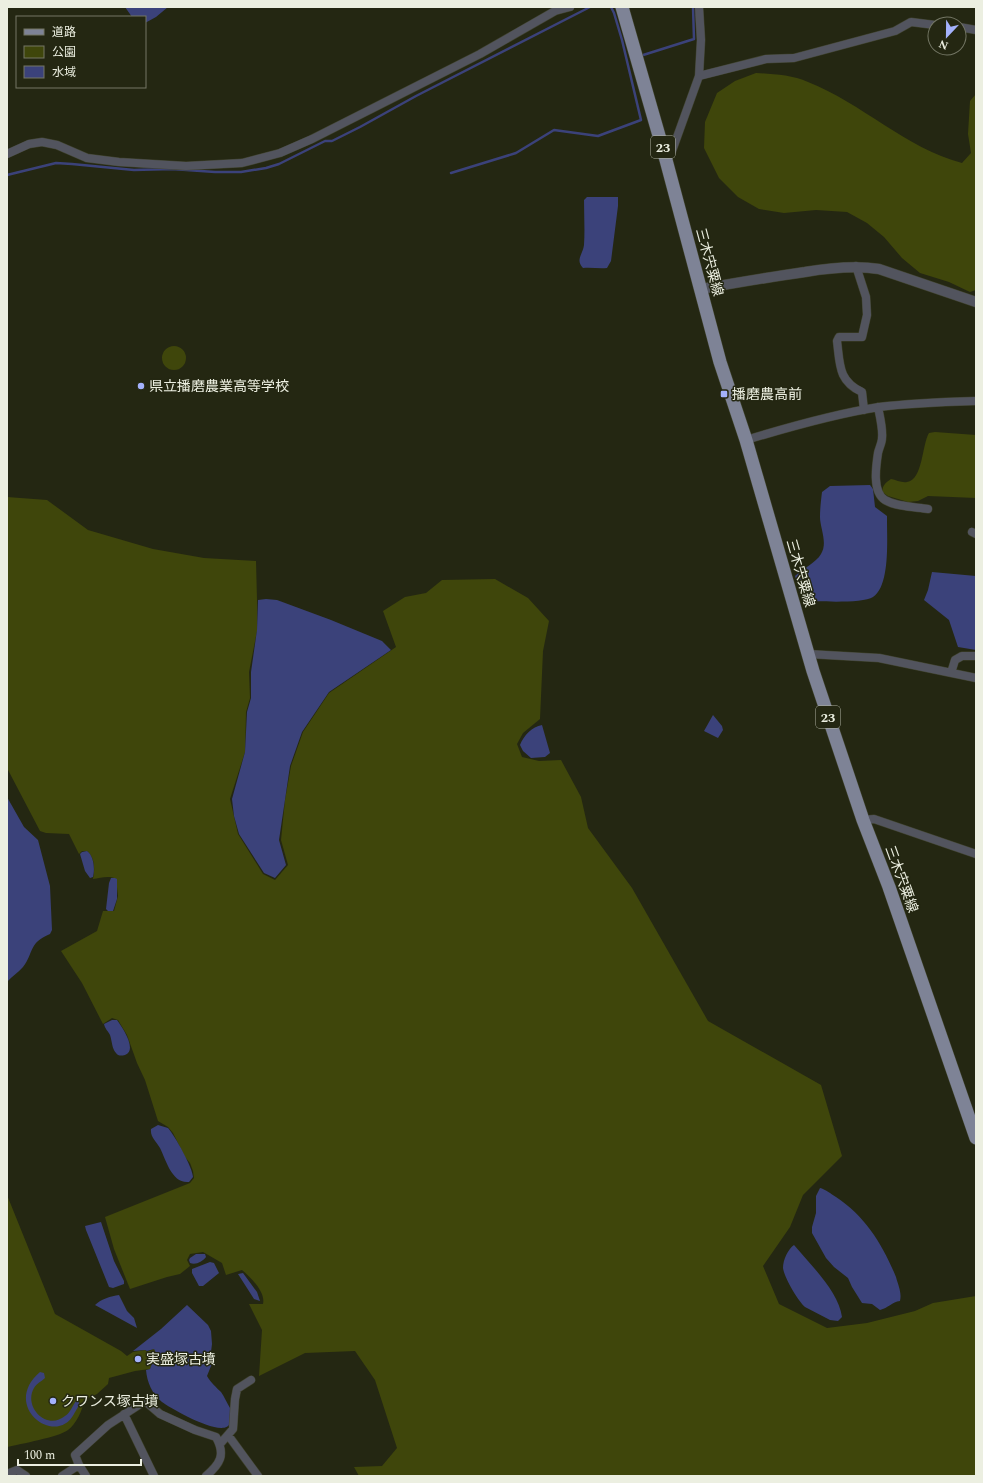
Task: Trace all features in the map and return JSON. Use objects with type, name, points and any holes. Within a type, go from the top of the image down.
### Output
[{"type":"main road","name":"三木宍粟線","points":[[622,7],[666,160],[720,362],[746,440],[808,654],[863,820],[889,887],[976,1138]]},
{"type":"street","points":[[7,154],[29,144],[42,142],[56,145],[87,158],[119,162],[186,166],[242,163],[280,153],[312,139],[480,54],[556,11],[570,7]]},
{"type":"street","points":[[666,160],[672,151],[698,76],[701,40],[699,7]]},
{"type":"street","points":[[698,76],[766,59],[794,58],[895,31],[911,22],[927,23]]},
{"type":"street","points":[[700,289],[777,276],[856,266],[879,269],[976,302]]},
{"type":"street","points":[[856,266],[866,298],[867,314],[862,337],[839,337],[837,341],[842,373],[844,378],[854,388],[862,392],[864,410]]},
{"type":"street","points":[[746,440],[807,422],[864,410],[920,403],[976,401]]},
{"type":"street","points":[[878,408],[882,438],[877,458],[877,484],[880,496],[886,500],[898,504],[928,509]]},
{"type":"street","points":[[808,654],[879,658],[976,678]]},
{"type":"street","points":[[951,673],[955,660],[962,656],[976,656]]},
{"type":"street","points":[[863,820],[874,819],[976,854]]},
{"type":"street","points":[[220,1444],[234,1429],[235,1399],[237,1389],[251,1380]]},
{"type":"street","points":[[86,1476],[75,1456],[108,1425],[145,1401],[160,1414],[195,1430],[216,1437],[220,1444],[221,1456],[217,1466],[206,1476]]},
{"type":"street","points":[[124,1414],[154,1476]]},
{"type":"street","points":[[228,1435],[258,1476]]},
{"type":"street","points":[[62,1476],[79,1465]]},
{"type":"street","points":[[7,1474],[17,1470],[26,1476]]},
{"type":"green space","points":[[756,73],[789,76],[808,82],[847,101],[921,147],[962,163],[971,153],[968,134],[970,101],[976,94],[976,290],[970,292],[949,282],[920,273],[902,258],[884,237],[867,223],[847,212],[816,210],[784,213],[759,209],[738,197],[719,178],[704,148],[705,122],[717,93],[735,81]]},
{"type":"green space","points":[[174,346],[179,347],[185,353],[185,363],[179,369],[174,370],[169,369],[163,363],[162,358],[163,353],[169,347]]},
{"type":"green space","points":[[935,432],[976,435],[976,498],[928,496],[918,501],[908,502],[888,496],[882,492],[885,484],[891,479],[901,482],[912,480],[919,469],[929,433]]},
{"type":"green space","points":[[7,497],[47,500],[88,530],[153,549],[204,558],[256,561],[257,631],[249,672],[250,698],[246,712],[245,752],[230,799],[238,834],[263,874],[275,880],[288,865],[281,840],[285,800],[291,766],[303,732],[329,693],[396,647],[383,611],[405,597],[426,593],[442,580],[495,579],[528,598],[549,621],[543,651],[540,719],[523,733],[517,744],[522,757],[539,761],[561,760],[581,797],[588,828],[632,888],[708,1021],[821,1085],[842,1156],[803,1195],[790,1227],[763,1266],[779,1304],[827,1328],[867,1323],[915,1311],[933,1303],[976,1296],[976,1476],[359,1476],[354,1467],[382,1466],[397,1448],[375,1380],[355,1351],[305,1353],[259,1376],[262,1330],[249,1304],[263,1304],[260,1290],[242,1270],[226,1275],[222,1263],[203,1252],[190,1254],[187,1260],[190,1266],[180,1274],[130,1289],[114,1249],[105,1217],[190,1183],[194,1178],[193,1171],[173,1133],[168,1127],[158,1121],[145,1080],[127,1035],[118,1020],[112,1018],[103,1024],[82,983],[61,951],[97,931],[103,911],[114,911],[118,896],[116,879],[108,877],[93,879],[94,868],[92,857],[87,851],[82,851],[79,854],[69,834],[46,833],[40,831],[7,768]]},
{"type":"green space","points":[[7,1195],[55,1314],[121,1351],[127,1356],[133,1352],[145,1350],[147,1352],[154,1349],[156,1353],[150,1369],[135,1371],[109,1378],[108,1384],[97,1394],[84,1400],[79,1416],[68,1430],[48,1438],[7,1447]]},
{"type":"water","points":[[125,7],[168,7],[156,17],[146,22],[146,16],[131,16]]},
{"type":"water","points":[[587,197],[618,197],[611,261],[607,268],[583,268],[580,262],[584,245],[584,200]]},
{"type":"water","points":[[870,485],[873,489],[875,507],[887,516],[885,573],[878,591],[873,597],[860,601],[803,601],[795,576],[816,560],[823,550],[824,540],[820,521],[822,492],[830,486]]},
{"type":"water","points":[[932,572],[976,576],[976,650],[958,647],[949,620],[924,600]]},
{"type":"water","points":[[258,600],[277,600],[331,620],[382,641],[391,650],[329,692],[302,732],[290,766],[279,840],[286,865],[275,878],[264,873],[239,834],[234,816],[232,799],[245,752],[247,712],[251,698],[251,672],[257,630]]},
{"type":"water","points":[[713,715],[722,726],[723,730],[718,738],[704,731]]},
{"type":"water","points":[[542,725],[550,753],[545,757],[531,758],[523,751],[520,745],[529,732]]},
{"type":"water","points":[[7,797],[24,827],[38,840],[50,886],[52,930],[50,934],[38,941],[23,967],[7,982]]},
{"type":"water","points":[[87,851],[93,859],[94,867],[93,877],[90,878],[85,871],[80,854]]},
{"type":"water","points":[[111,878],[117,879],[117,899],[113,911],[108,911],[106,909]]},
{"type":"water","points":[[112,1020],[117,1020],[128,1038],[130,1048],[129,1052],[125,1055],[121,1056],[117,1054],[113,1047],[110,1035],[104,1026],[104,1024]]},
{"type":"water","points":[[158,1125],[168,1128],[183,1152],[193,1177],[189,1182],[183,1182],[178,1179],[167,1165],[160,1148],[151,1134],[151,1129]]},
{"type":"water","points":[[820,1188],[824,1189],[856,1213],[872,1232],[891,1265],[896,1277],[900,1292],[900,1301],[880,1310],[872,1304],[862,1303],[848,1278],[834,1267],[826,1258],[812,1233],[816,1213],[816,1196]]},
{"type":"water","points":[[101,1222],[114,1261],[124,1281],[124,1284],[113,1288],[109,1287],[85,1226]]},
{"type":"water","points":[[794,1245],[830,1288],[840,1308],[842,1317],[838,1321],[830,1320],[805,1307],[792,1289],[783,1268],[786,1255]]},
{"type":"water","points":[[196,1254],[205,1254],[206,1257],[199,1263],[190,1263],[190,1258]]},
{"type":"water","points":[[210,1262],[214,1263],[219,1273],[203,1286],[199,1286],[192,1273],[192,1269]]},
{"type":"water","points":[[243,1273],[257,1292],[260,1301],[254,1299],[238,1274]]},
{"type":"water","points":[[119,1295],[127,1311],[134,1318],[137,1328],[95,1305],[106,1298]]},
{"type":"water","points":[[187,1305],[208,1325],[211,1331],[211,1352],[213,1361],[207,1376],[221,1392],[230,1408],[230,1422],[226,1427],[218,1428],[197,1421],[175,1410],[158,1399],[149,1383],[146,1370],[150,1369],[156,1353],[154,1349],[147,1351],[133,1351],[161,1329]]},
{"type":"water","points":[[40,1372],[44,1373],[45,1378],[35,1386],[31,1395],[34,1409],[44,1419],[51,1421],[58,1420],[69,1413],[76,1401],[79,1402],[74,1414],[66,1423],[55,1427],[45,1425],[35,1418],[28,1409],[26,1398],[29,1385]]},
{"type":"waterway","points":[[7,175],[56,163],[134,170],[172,169],[215,172],[241,172],[266,168],[279,164],[325,141],[332,141],[416,96],[590,7]]},
{"type":"waterway","points":[[451,173],[516,153],[554,130],[598,136],[641,120],[622,40],[611,7]]},
{"type":"waterway","points":[[640,56],[694,39],[693,7]]},
{"type":"place","name":"県立播磨農業高等学校","points":[[141,386]]},
{"type":"place","name":"播磨農高前","points":[[724,394]]},
{"type":"place","name":"実盛塚古墳","points":[[138,1359]]},
{"type":"place","name":"クワンス塚古墳","points":[[53,1401]]}]
